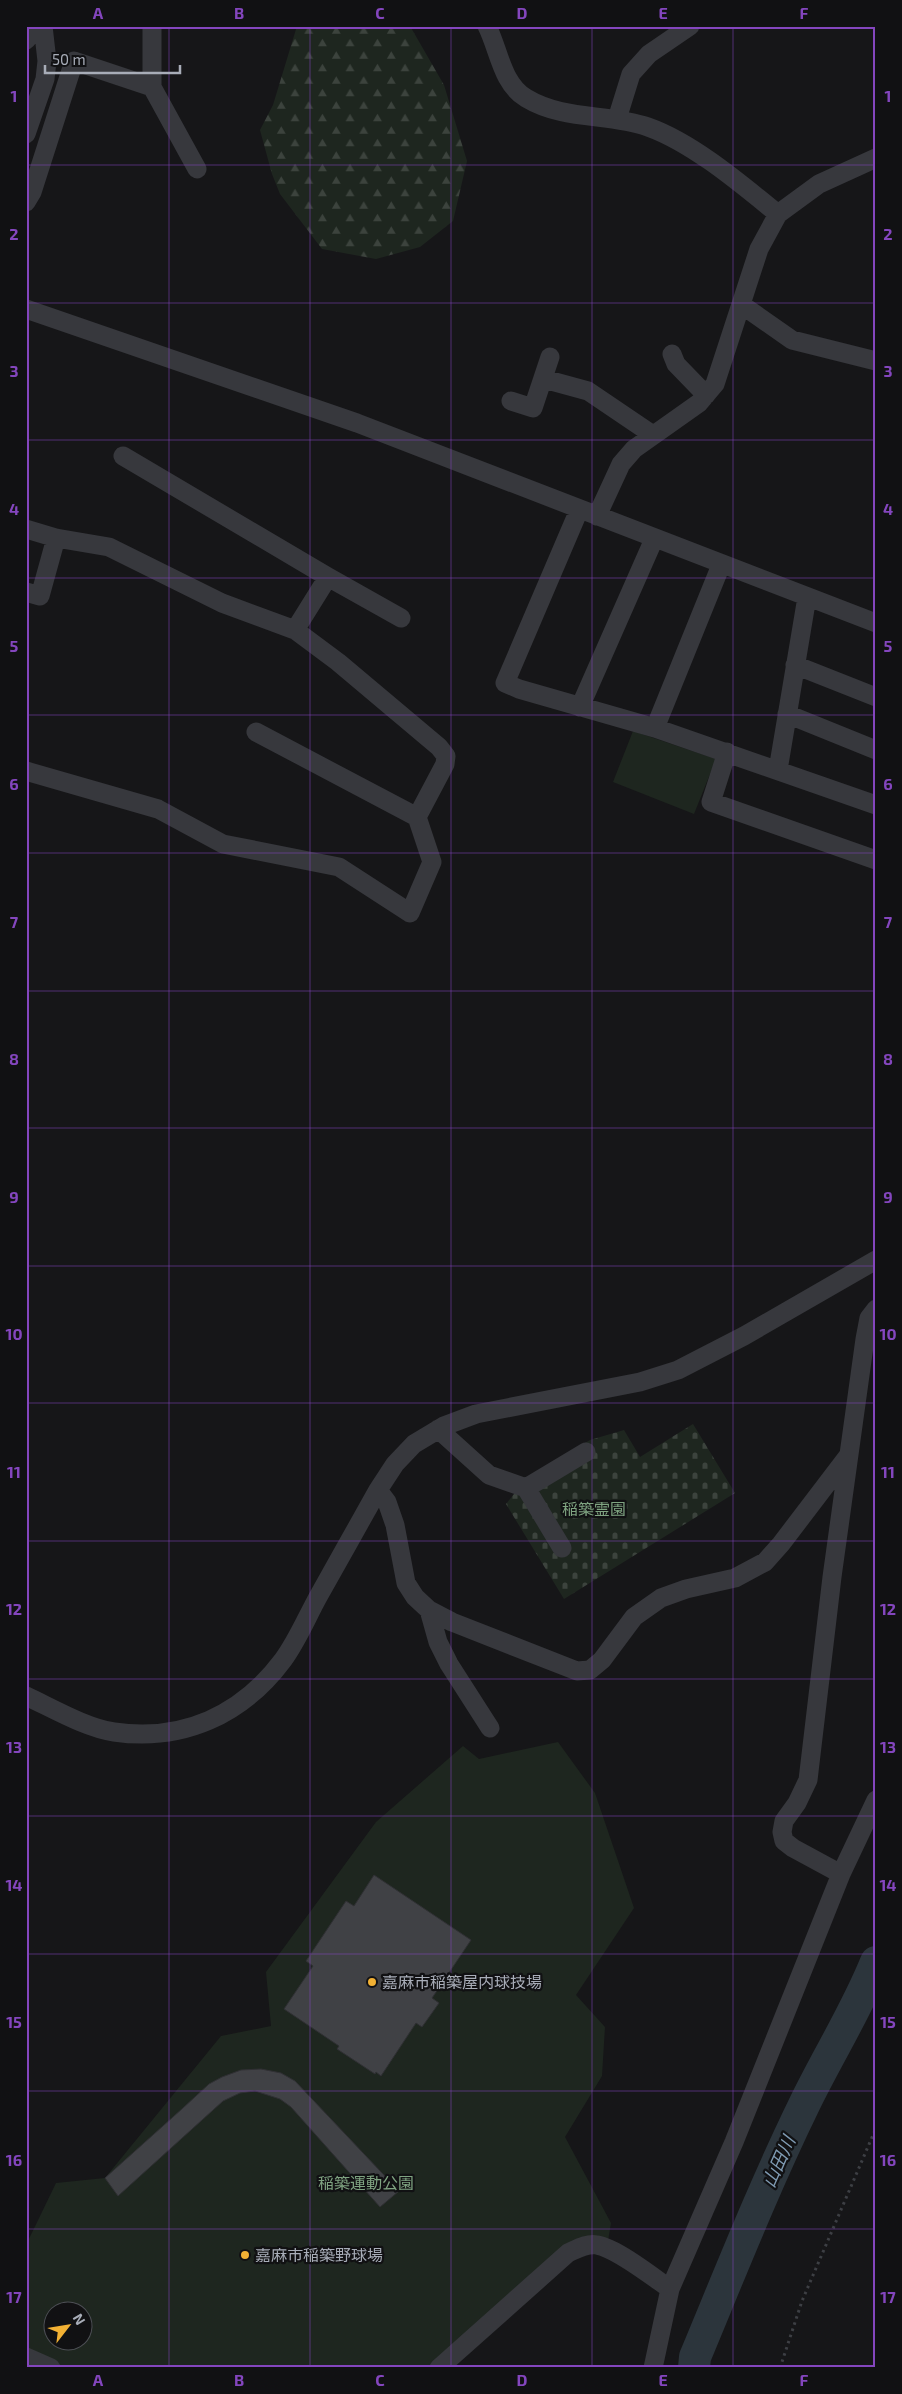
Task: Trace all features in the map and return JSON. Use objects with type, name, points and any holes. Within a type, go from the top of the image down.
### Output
[{"type":"street","points":[[26,40],[38,26]]},
{"type":"street","points":[[26,134],[45,79],[47,61],[44,26]]},
{"type":"street","points":[[152,26],[152,87],[197,169]]},
{"type":"street","points":[[487,26],[497,45],[507,81],[526,98],[564,113],[617,119],[648,127],[682,142],[778,214]]},
{"type":"street","points":[[617,119],[631,74],[649,54],[690,26]]},
{"type":"street","points":[[26,202],[32,192],[74,61],[152,87]]},
{"type":"street","points":[[597,516],[622,464],[634,449],[699,403],[715,384],[759,249],[778,214],[819,184],[876,158]]},
{"type":"street","points":[[742,305],[792,340],[876,362]]},
{"type":"street","points":[[26,309],[357,423],[721,565],[876,623]]},
{"type":"street","points":[[672,354],[676,364],[706,395]]},
{"type":"street","points":[[511,401],[533,408],[550,358]]},
{"type":"street","points":[[544,379],[588,391],[653,435]]},
{"type":"street","points":[[123,456],[401,618]]},
{"type":"street","points":[[579,510],[505,682],[519,690],[654,728],[727,752],[876,805]]},
{"type":"street","points":[[26,529],[56,538],[108,548],[222,603],[295,630],[346,668],[439,747],[446,756],[446,764],[417,817]]},
{"type":"street","points":[[26,592],[40,596],[56,538]]},
{"type":"street","points":[[580,707],[654,539]]},
{"type":"street","points":[[654,728],[721,565]]},
{"type":"street","points":[[295,630],[328,577]]},
{"type":"street","points":[[778,770],[808,597]]},
{"type":"street","points":[[796,665],[876,697]]},
{"type":"street","points":[[787,714],[876,750]]},
{"type":"street","points":[[26,771],[158,809],[223,844],[339,867],[410,913],[432,862],[417,817],[256,732]]},
{"type":"street","points":[[727,752],[711,802],[876,860]]},
{"type":"street","points":[[26,1696],[78,1720],[113,1732],[154,1734],[199,1726],[225,1714],[254,1693],[283,1659],[378,1490],[395,1464],[414,1444],[438,1429],[476,1414],[640,1382],[678,1370],[744,1336],[876,1260]]},
{"type":"street","points":[[841,1874],[793,1848],[784,1841],[782,1832],[784,1821],[797,1803],[808,1780],[864,1339],[869,1318],[876,1309]]},
{"type":"street","points":[[438,1429],[489,1475],[526,1488],[562,1548]]},
{"type":"street","points":[[526,1488],[586,1452]]},
{"type":"street","points":[[378,1490],[387,1502],[395,1525],[406,1584],[415,1597],[429,1610],[452,1622],[577,1671],[590,1670],[602,1660],[634,1617],[661,1598],[734,1578],[765,1562],[781,1544],[848,1456]]},
{"type":"street","points":[[429,1610],[438,1642],[449,1664],[490,1728]]},
{"type":"street","points":[[653,2368],[670,2289],[734,2142],[841,1874],[876,1800]]},
{"type":"street","points":[[439,2368],[568,2253],[584,2246],[596,2244],[609,2249],[670,2289]]},
{"type":"street","points":[[26,2358],[51,2368]]},
{"type":"path","points":[[780,2368],[802,2301],[876,2128]]},
{"type":"green space","points":[[297,26],[410,26],[444,85],[467,161],[453,221],[420,247],[376,259],[322,249],[280,194],[272,174],[260,130],[273,105]]},
{"type":"green space","points":[[633,731],[716,759],[694,814],[613,782]]},
{"type":"green space","name":"稲築霊園","points":[[693,1424],[735,1493],[564,1599],[506,1504],[526,1479],[590,1440],[624,1430],[640,1457]]},
{"type":"green space","name":"稲築運動公園","points":[[558,1742],[595,1793],[634,1908],[576,1995],[605,2027],[602,2076],[565,2137],[611,2223],[608,2241],[565,2247],[436,2368],[62,2368],[26,2355],[26,2245],[56,2183],[105,2178],[221,2036],[271,2026],[266,1972],[376,1822],[463,1746],[479,1759]]},
{"type":"building","name":"嘉麻市稲築屋内球技場","points":[[374,1875],[471,1940],[432,1998],[439,2003],[422,2027],[416,2023],[381,2076],[337,2049],[339,2046],[284,2009],[313,1966],[306,1961],[346,1901],[354,1906]]},
{"type":"building","points":[[261,2069],[281,2073],[295,2081],[399,2191],[380,2207],[291,2107],[280,2099],[255,2091],[240,2093],[223,2101],[118,2196],[105,2178],[209,2084],[241,2070]]},
{"type":"waterway","name":"山田川","points":[[694,2368],[695,2357],[775,2167],[813,2087],[860,1999],[876,1962]]},
{"type":"place","name":"嘉麻市稲築屋内球技場","points":[[372,1982]]},
{"type":"place","name":"嘉麻市稲築野球場","points":[[245,2255]]}]
